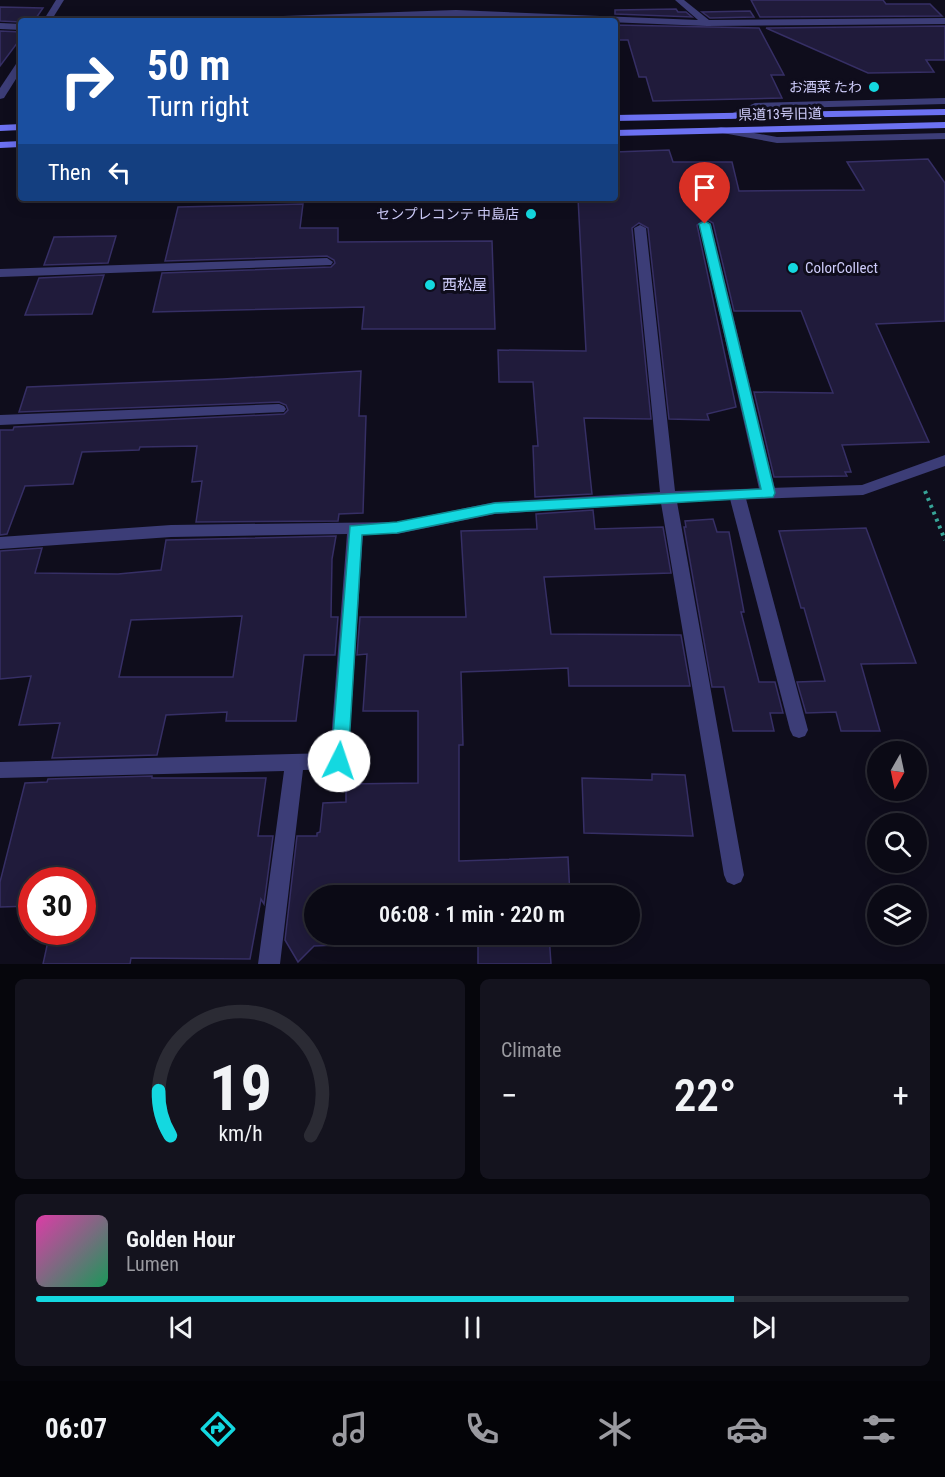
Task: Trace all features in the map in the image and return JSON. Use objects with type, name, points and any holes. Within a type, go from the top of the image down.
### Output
[{"type":"street","points":[[49,18],[60,0]]},
{"type":"street","points":[[679,0],[707,24]]},
{"type":"street","points":[[309,18],[456,13],[570,18]]},
{"type":"street","points":[[618,20],[707,24],[945,21]]},
{"type":"street","points":[[0,26],[18,27]]},
{"type":"street","points":[[0,96],[18,68]]},
{"type":"street","points":[[731,116],[755,106],[945,101]]},
{"type":"street","name":"県道13号旧道","points":[[618,118],[945,112]]},
{"type":"street","name":"県道13号旧道","points":[[618,132],[945,125]]},
{"type":"street","points":[[0,128],[18,127]]},
{"type":"street","points":[[721,130],[777,140],[945,136]]},
{"type":"street","points":[[0,145],[18,144]]},
{"type":"street","points":[[705,224],[768,493]]},
{"type":"street","points":[[640,228],[668,497],[734,874]]},
{"type":"street","points":[[0,273],[327,262]]},
{"type":"street","points":[[0,420],[279,409]]},
{"type":"street","points":[[0,543],[171,531],[397,528],[495,508],[668,497],[863,490],[945,459]]},
{"type":"street","points":[[737,495],[799,730]]},
{"type":"street","points":[[0,770],[339,761],[355,530]]},
{"type":"street","points":[[269,964],[295,762]]},
{"type":"path","points":[[916,470],[945,540]]},
{"type":"building","points":[[751,0],[883,0],[886,4],[930,4],[942,16],[760,17]]},
{"type":"building","points":[[0,7],[43,8],[36,18],[18,18],[18,22],[0,21]]},
{"type":"building","points":[[676,9],[692,17],[615,14],[615,10]]},
{"type":"building","points":[[750,11],[754,17],[710,18],[702,12]]},
{"type":"building","points":[[618,25],[759,28],[784,75],[771,75],[782,98],[653,101],[646,77],[639,77],[628,40],[618,40]]},
{"type":"building","points":[[945,26],[945,60],[926,60],[934,72],[868,73],[766,28]]},
{"type":"building","points":[[0,31],[18,32],[18,42],[0,66]]},
{"type":"building","points":[[669,150],[673,162],[732,162],[739,191],[864,190],[847,162],[928,159],[945,183],[945,321],[876,324],[929,442],[842,445],[851,472],[845,472],[847,476],[774,477],[754,392],[833,393],[801,311],[734,311],[713,223],[706,219],[697,225],[736,407],[707,414],[709,420],[669,419],[648,228],[639,223],[632,228],[651,419],[584,418],[592,494],[535,497],[533,446],[538,446],[533,382],[499,382],[498,350],[586,351],[578,201],[618,201],[618,152]]},
{"type":"building","points":[[303,204],[300,228],[338,228],[338,242],[492,241],[495,329],[362,329],[364,307],[153,312],[162,273],[331,267],[335,263],[327,256],[165,261],[178,207]]},
{"type":"building","points":[[116,236],[108,263],[44,265],[54,237]]},
{"type":"building","points":[[104,275],[92,314],[25,315],[39,278]]},
{"type":"building","points":[[361,371],[359,416],[366,416],[363,513],[339,514],[338,521],[196,522],[202,481],[192,482],[197,446],[140,447],[139,450],[82,452],[73,484],[25,486],[7,534],[0,535],[0,430],[13,430],[14,427],[284,414],[288,410],[286,405],[279,402],[19,412],[27,387]]},
{"type":"building","points":[[593,510],[595,529],[663,527],[671,573],[544,577],[551,634],[681,635],[690,686],[569,686],[568,668],[461,672],[463,745],[459,745],[459,861],[568,857],[569,885],[304,885],[304,945],[336,945],[314,946],[298,962],[285,940],[297,836],[317,836],[320,832],[323,803],[346,802],[346,784],[418,783],[418,711],[363,711],[367,654],[357,655],[360,617],[466,617],[461,531],[537,529],[536,514]]},
{"type":"building","points":[[713,519],[717,532],[729,532],[744,612],[741,612],[759,682],[775,682],[783,713],[770,713],[774,731],[733,731],[724,687],[712,687],[684,527],[686,527],[685,521]]},
{"type":"building","points":[[866,528],[916,663],[861,664],[880,731],[841,731],[836,712],[806,713],[797,682],[825,681],[779,531]]},
{"type":"building","points":[[336,536],[332,559],[331,617],[338,617],[335,655],[304,655],[296,721],[226,721],[227,712],[166,715],[157,755],[52,758],[60,723],[19,725],[31,676],[0,679],[0,551],[42,548],[35,573],[118,574],[161,570],[166,540]],"holes":[[[242,616],[233,677],[119,677],[131,620]]]},
{"type":"building","points":[[652,774],[685,775],[693,836],[584,833],[582,778],[652,780]]},
{"type":"building","points":[[152,776],[152,778],[266,778],[258,836],[273,836],[264,904],[261,899],[250,959],[131,958],[130,964],[43,964],[47,945],[96,945],[96,867],[18,867],[18,906],[0,907],[0,882],[25,783],[47,782],[48,779]]},
{"type":"building","points":[[478,945],[550,945],[551,964],[478,964]]},
{"type":"place","name":"お酒菜 たわ","points":[[874,87]]},
{"type":"place","name":"センプレコンテ 中島店","points":[[531,214]]},
{"type":"place","name":"ColorCollect","points":[[793,268]]},
{"type":"place","name":"西松屋","points":[[430,285]]},
{"type":"route","points":[[339,761],[355,530],[397,528],[495,508],[768,493],[705,224]]}]
